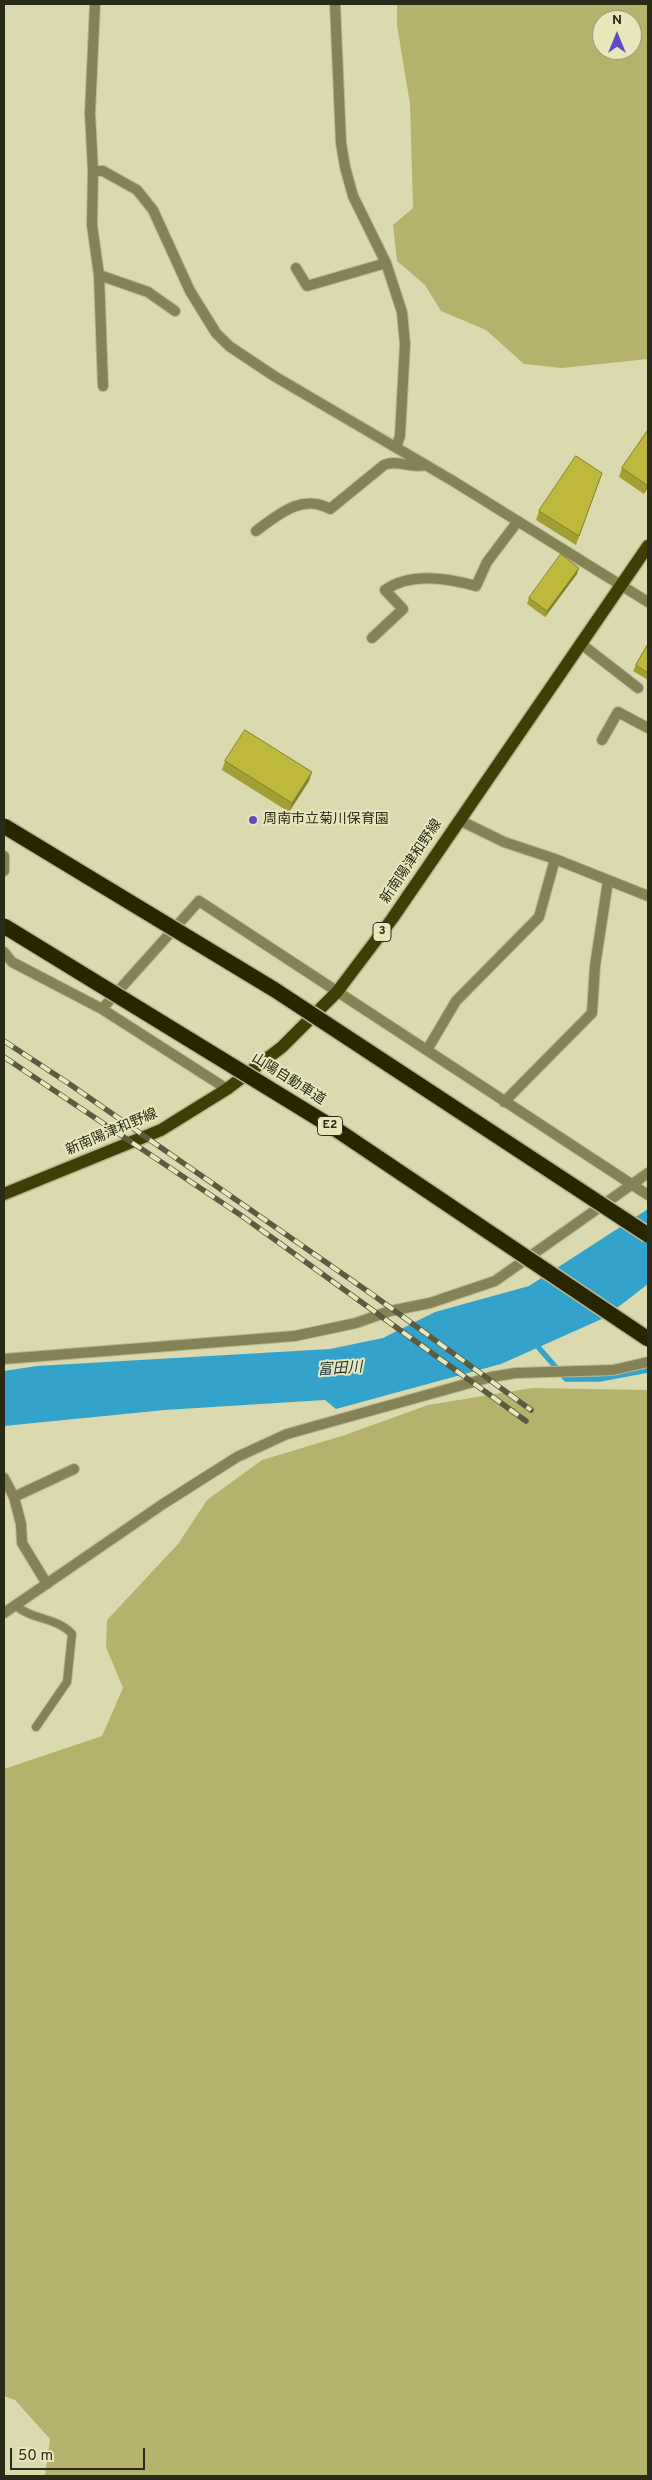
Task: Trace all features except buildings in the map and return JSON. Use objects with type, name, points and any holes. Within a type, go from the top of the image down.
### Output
[{"type":"highway","points":[[4,826],[275,990],[648,1235]]},
{"type":"highway","name":"山陽自動車道","points":[[4,926],[337,1130],[648,1339]]},
{"type":"main road","name":"新南陽津和野線","points":[[4,1194],[161,1130],[227,1089],[282,1047],[337,992],[392,919],[648,546]]},
{"type":"street","points":[[95,4],[90,113],[93,171],[92,225],[100,275],[103,386]]},
{"type":"street","points":[[335,4],[341,143],[345,167],[353,196],[386,263],[402,312],[405,344],[400,436],[396,447]]},
{"type":"street","points":[[93,171],[103,171],[137,190],[153,210],[190,291],[216,333],[229,346],[648,602]]},
{"type":"street","points":[[296,268],[307,286],[386,263]]},
{"type":"street","points":[[100,275],[148,292],[175,311]]},
{"type":"street","points":[[256,531],[287,508],[319,503],[330,509],[384,465],[391,462],[418,467],[426,465]]},
{"type":"street","points":[[372,638],[403,609],[385,590],[395,583],[423,578],[460,581],[476,586],[487,562],[518,522]]},
{"type":"street","points":[[580,643],[638,688]]},
{"type":"street","points":[[602,740],[618,712],[648,728]]},
{"type":"street","points":[[459,820],[504,842],[555,859],[648,896]]},
{"type":"street","points":[[4,856],[4,871]]},
{"type":"street","points":[[427,1050],[456,1001],[539,917],[555,859]]},
{"type":"street","points":[[504,1102],[592,1013],[595,966],[608,881]]},
{"type":"street","points":[[102,1009],[200,901],[645,1193]]},
{"type":"street","points":[[4,952],[12,962],[102,1009],[227,1089]]},
{"type":"street","points":[[4,1359],[295,1336],[356,1323],[390,1311],[430,1303],[496,1281],[582,1222],[648,1173]]},
{"type":"street","points":[[4,1613],[237,1457],[287,1434],[491,1377],[516,1373],[613,1370],[648,1362]]},
{"type":"street","points":[[14,1497],[74,1469]]},
{"type":"street","points":[[4,1478],[14,1497],[22,1524],[22,1543],[47,1584]]},
{"type":"lane","points":[[15,1605],[22,1611],[65,1626],[72,1634],[67,1682],[36,1726]]},
{"type":"shaded area","points":[[397,4],[648,4],[648,359],[562,368],[524,364],[486,330],[441,311],[425,285],[397,261],[393,225],[413,208],[410,104],[397,25]]},
{"type":"shaded area","points":[[532,1388],[648,1390],[648,2476],[45,2476],[50,2439],[15,2400],[4,2396],[4,1769],[102,1736],[123,1688],[106,1647],[107,1620],[178,1544],[207,1500],[262,1460],[345,1435],[428,1405]]},
{"type":"water","name":"富田川","points":[[648,1209],[648,1284],[604,1318],[501,1364],[336,1409],[325,1400],[165,1410],[4,1426],[4,1371],[37,1366],[330,1349],[383,1338],[435,1312],[529,1286]]},
{"type":"waterway","points":[[537,1342],[539,1348],[566,1379],[599,1379],[648,1370]]},
{"type":"railway","points":[[4,1041],[68,1083],[373,1295],[531,1410]]},
{"type":"railway","points":[[4,1057],[242,1216],[526,1421]]},
{"type":"place","name":"周南市立菊川保育園","points":[[253,820]]}]
